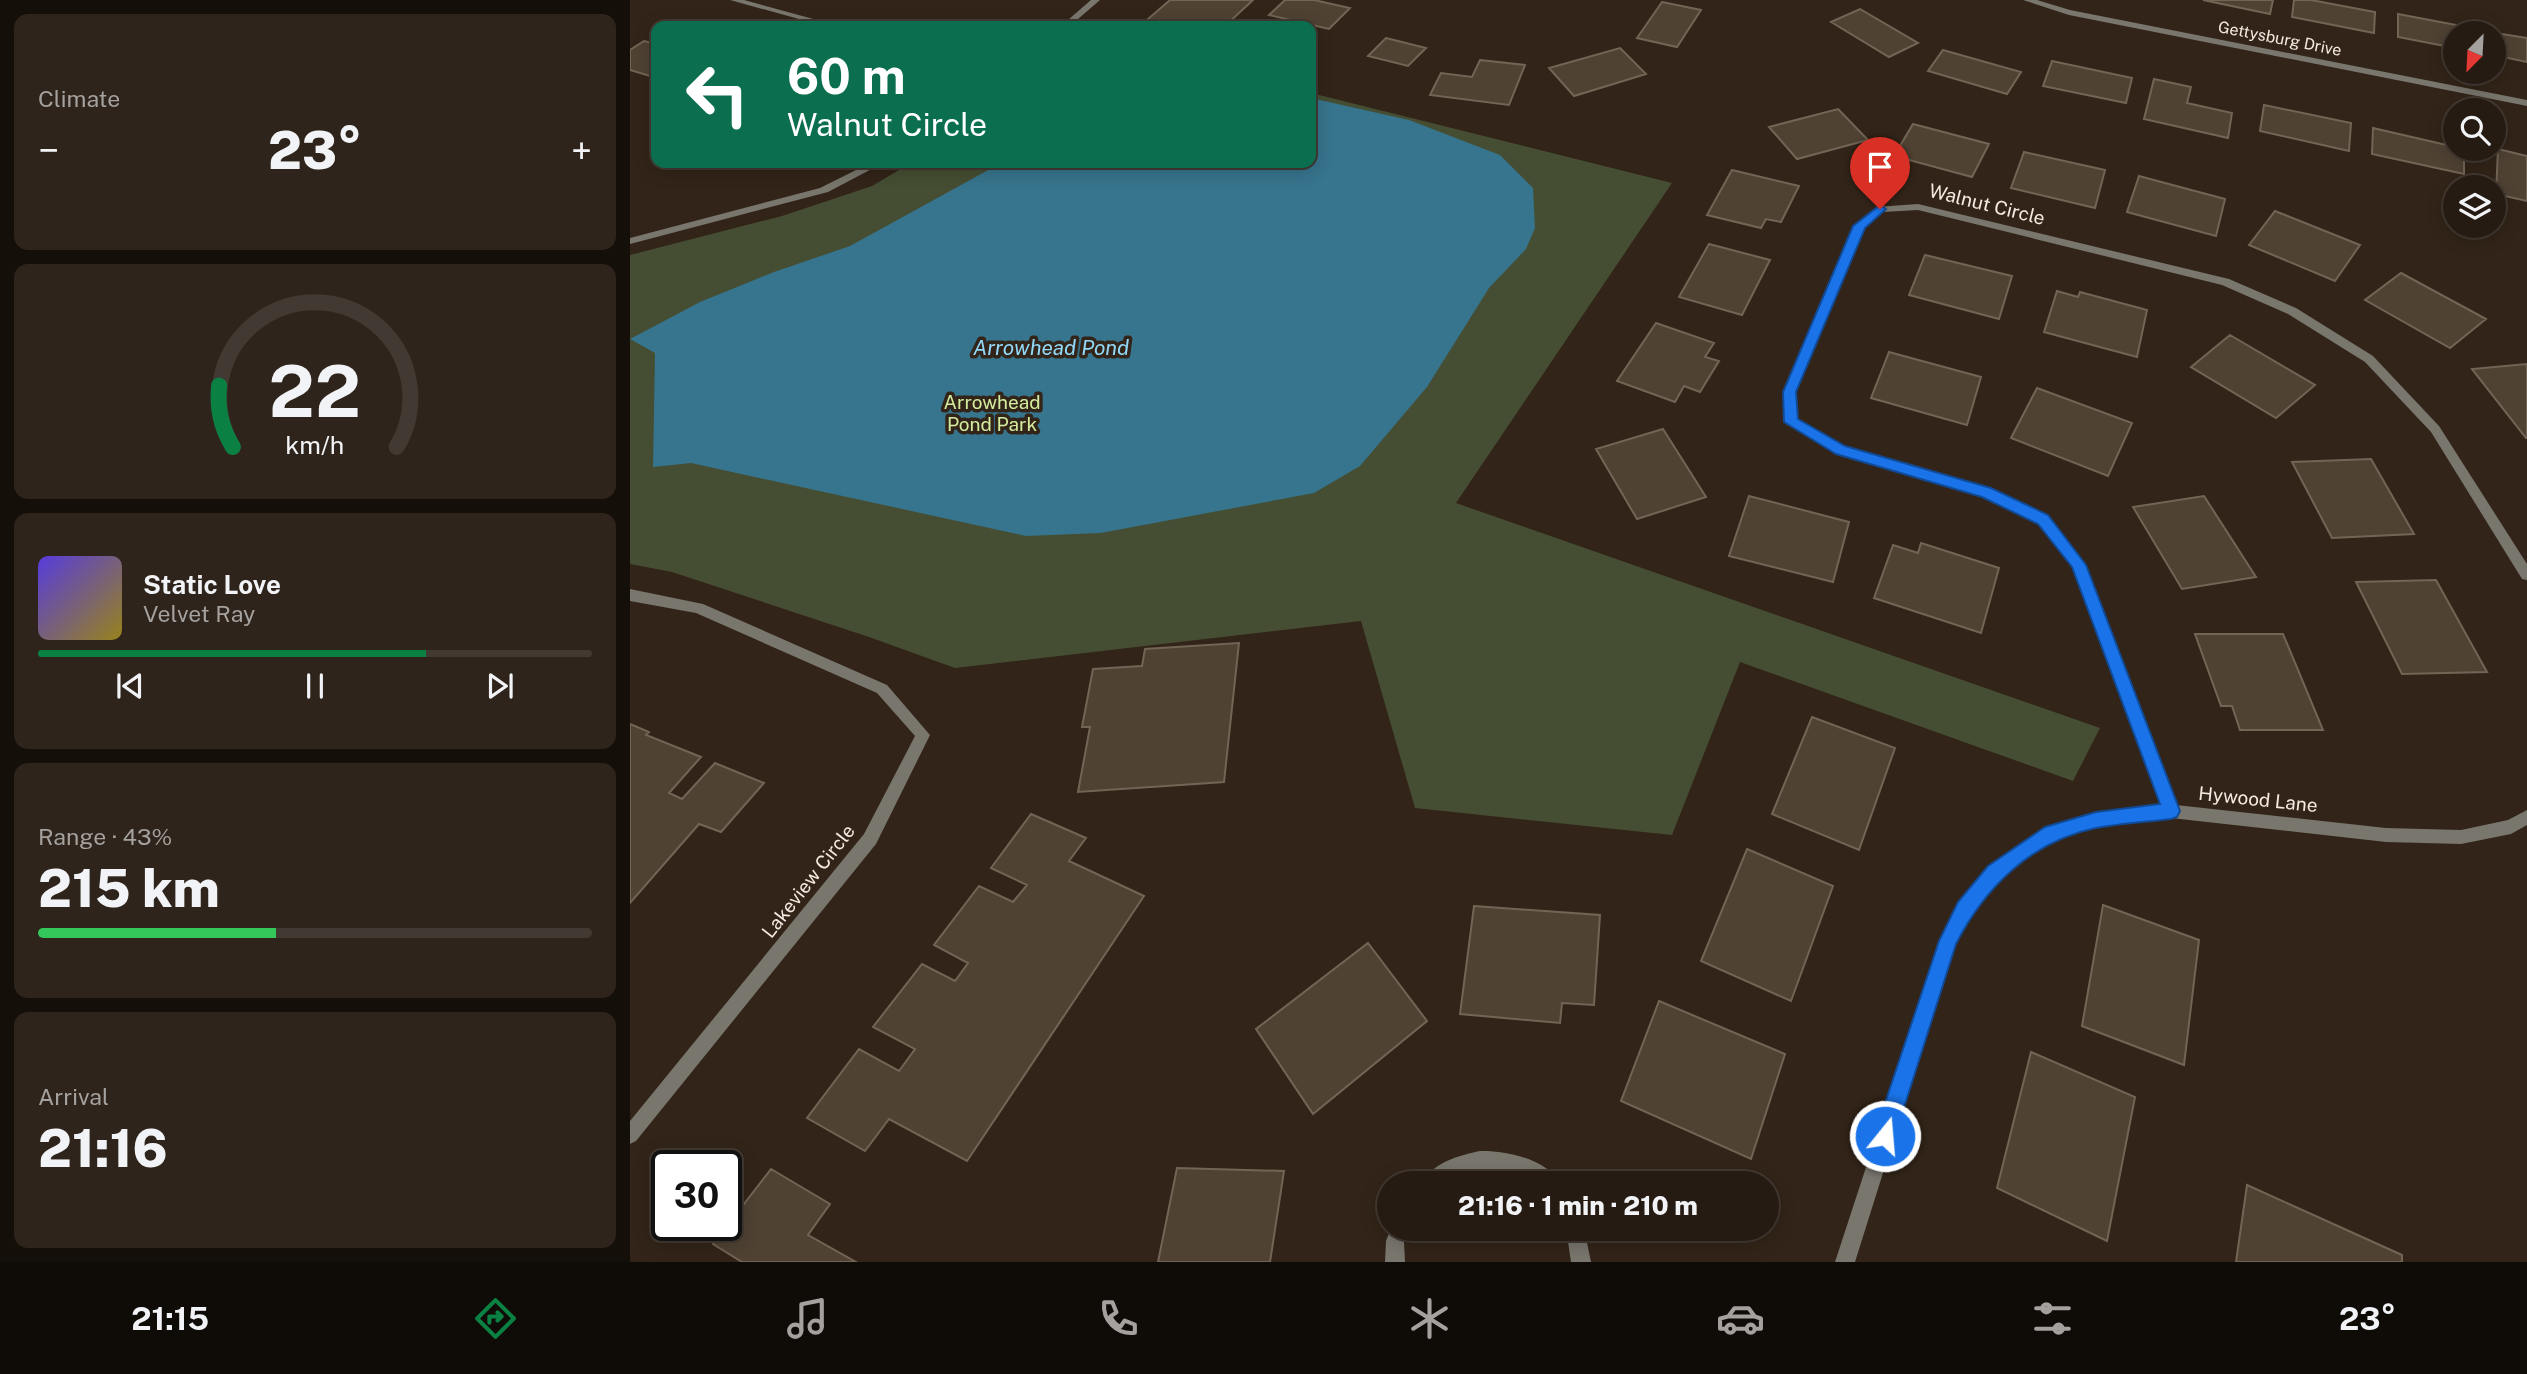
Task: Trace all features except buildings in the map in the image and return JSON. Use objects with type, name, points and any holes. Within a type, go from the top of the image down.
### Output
[{"type":"street","points":[[734,0],[815,21]]},
{"type":"street","points":[[1071,21],[1096,0]]},
{"type":"street","name":"Gettysburg Drive","points":[[2027,0],[2083,15],[2527,103]]},
{"type":"street","points":[[630,241],[824,190],[868,168]]},
{"type":"street","name":"Walnut Circle","points":[[2171,811],[2078,565],[2043,520],[1986,492],[1841,450],[1791,422],[1790,392],[1859,226],[1880,209],[1917,207],[2225,282],[2292,312],[2369,359],[2435,429],[2527,575]]},
{"type":"street","name":"Lakeview Circle","points":[[630,595],[698,608],[882,689],[923,735],[870,839],[630,1135]]},
{"type":"street","name":"Hywood Lane","points":[[1845,1262],[1948,941],[1965,908],[1995,872],[2045,836],[2096,820],[2171,811],[2386,835],[2448,836],[2511,827],[2527,817]]},
{"type":"street","points":[[1444,1171],[1477,1159],[1514,1161],[1530,1171]]},
{"type":"street","points":[[1395,1241],[1395,1262]]},
{"type":"street","points":[[1577,1241],[1581,1262]]},
{"type":"green space","name":"Arrowhead Pond Park","points":[[1316,94],[1672,183],[1456,503],[2100,728],[2073,781],[1740,662],[1672,835],[1415,808],[1361,621],[955,668],[672,572],[630,564],[630,255],[782,216],[872,186],[903,168],[1316,168]]},
{"type":"water","name":"Arrowhead Pond","points":[[1316,99],[1409,120],[1500,155],[1533,188],[1535,228],[1526,249],[1489,288],[1427,387],[1360,466],[1314,493],[1101,533],[1026,536],[691,463],[653,467],[655,353],[630,339],[700,302],[774,272],[850,246],[992,168],[1316,168]]},
{"type":"route","points":[[1880,209],[1859,226],[1790,392],[1791,422],[1841,450],[1986,492],[2043,520],[2078,565],[2171,811],[2096,820],[2045,836],[1995,872],[1965,908],[1948,941],[1885,1136]]}]
